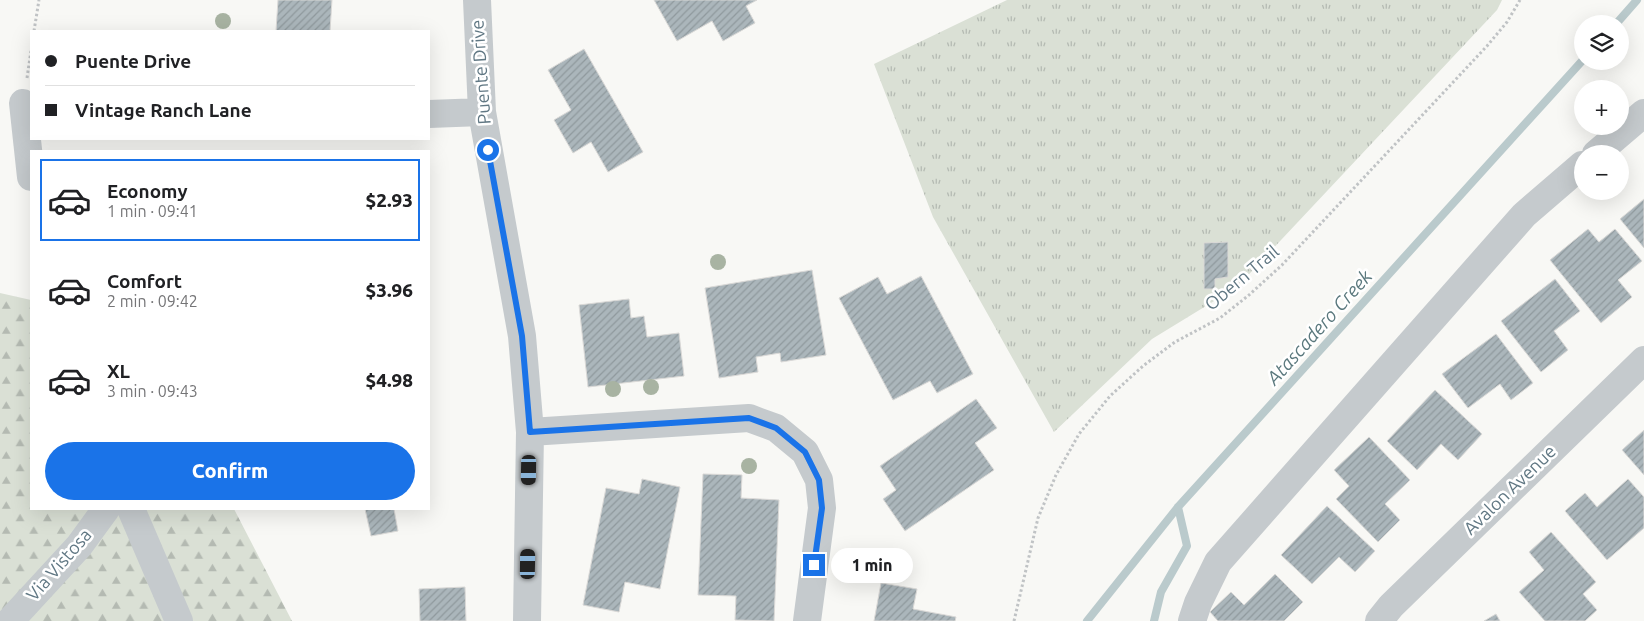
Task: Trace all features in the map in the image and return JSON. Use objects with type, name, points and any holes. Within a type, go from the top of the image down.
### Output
[{"type":"street","name":"Puente Drive","points":[[477,0],[482,112],[522,336],[530,432],[527,621]]},
{"type":"street","points":[[18,102],[30,171]]},
{"type":"street","points":[[430,114],[482,112]]},
{"type":"street","points":[[1607,145],[1644,113]]},
{"type":"street","points":[[1192,621],[1198,603],[1218,562],[1524,215],[1574,172]]},
{"type":"street","name":"Avalon Avenue","points":[[1379,621],[1391,606],[1644,360]]},
{"type":"street","points":[[530,432],[749,418],[776,428],[805,452],[819,480],[822,508],[806,621]]},
{"type":"street","name":"Via Vistosa","points":[[10,621],[79,546],[105,510]]},
{"type":"street","points":[[131,510],[178,621]]},
{"type":"path","points":[[34,30],[39,0]]},
{"type":"path","name":"Obern Trail","points":[[1014,621],[1038,518],[1056,475],[1078,434],[1110,396],[1143,366],[1175,342],[1220,318],[1282,264],[1487,46],[1507,22],[1520,0]]},
{"type":"green space","points":[[1007,0],[1502,0],[1497,10],[1237,287],[1152,339],[1054,432],[933,217],[874,64]]},
{"type":"green space","points":[[0,293],[30,300],[30,510],[235,510],[292,621],[0,621]]},
{"type":"building","points":[[278,0],[332,0],[330,30],[276,30]]},
{"type":"building","points":[[654,0],[757,0],[746,6],[755,23],[723,41],[712,21],[677,41]]},
{"type":"building","points":[[584,49],[643,152],[608,172],[591,142],[573,153],[554,120],[571,110],[548,70]]},
{"type":"building","points":[[1644,199],[1644,248],[1620,219]]},
{"type":"building","points":[[1588,229],[1599,242],[1615,229],[1642,261],[1618,280],[1632,297],[1601,323],[1550,260]]},
{"type":"building","points":[[1228,242],[1228,277],[1215,279],[1215,289],[1204,289],[1204,243]]},
{"type":"building","points":[[812,270],[826,355],[781,362],[780,353],[756,357],[758,372],[719,378],[705,288]]},
{"type":"building","points":[[921,276],[973,374],[937,393],[930,381],[893,400],[839,298],[878,277],[887,294]]},
{"type":"building","points":[[1555,279],[1580,311],[1554,331],[1568,350],[1541,372],[1501,321]]},
{"type":"building","points":[[629,299],[631,318],[644,316],[647,337],[679,333],[684,376],[588,387],[579,305]]},
{"type":"building","points":[[1496,334],[1533,383],[1511,400],[1500,384],[1468,408],[1442,374]]},
{"type":"building","points":[[1435,390],[1482,434],[1458,460],[1441,444],[1417,470],[1387,441]]},
{"type":"building","points":[[976,399],[997,428],[975,443],[994,470],[905,531],[883,499],[896,490],[880,466]]},
{"type":"building","points":[[1644,430],[1644,475],[1622,450]]},
{"type":"building","points":[[1369,437],[1410,480],[1385,504],[1400,520],[1378,542],[1336,499],[1349,486],[1334,470]]},
{"type":"building","points":[[703,474],[742,475],[741,498],[779,500],[774,621],[735,620],[736,596],[698,595]]},
{"type":"building","points":[[642,479],[680,487],[660,589],[625,582],[619,612],[583,605],[606,488],[639,494]]},
{"type":"building","points":[[1628,479],[1644,497],[1644,528],[1607,560],[1565,511],[1585,493],[1597,507]]},
{"type":"building","points":[[1327,506],[1375,551],[1355,572],[1339,557],[1312,584],[1281,555]]},
{"type":"building","points":[[365,510],[394,510],[398,531],[371,536]]},
{"type":"building","points":[[1551,532],[1596,582],[1583,594],[1597,610],[1585,621],[1545,621],[1519,592],[1544,570],[1529,552]]},
{"type":"building","points":[[1275,574],[1303,602],[1284,621],[1218,621],[1210,612],[1231,592],[1244,605]]},
{"type":"building","points":[[881,583],[917,589],[913,609],[956,617],[955,621],[874,621]]},
{"type":"building","points":[[465,587],[466,621],[420,621],[419,589]]},
{"type":"building","points":[[1496,614],[1500,621],[1484,621]]},
{"type":"waterway","name":"Atascadero Creek","points":[[1624,15],[1637,0]]},
{"type":"waterway","name":"Atascadero Creek","points":[[1087,621],[1178,507],[1574,70]]},
{"type":"waterway","points":[[1154,621],[1161,592],[1187,546],[1178,507]]},
{"type":"route","points":[[488,150],[522,336],[530,432],[749,418],[776,428],[805,452],[819,480],[822,508],[814,565]]}]
